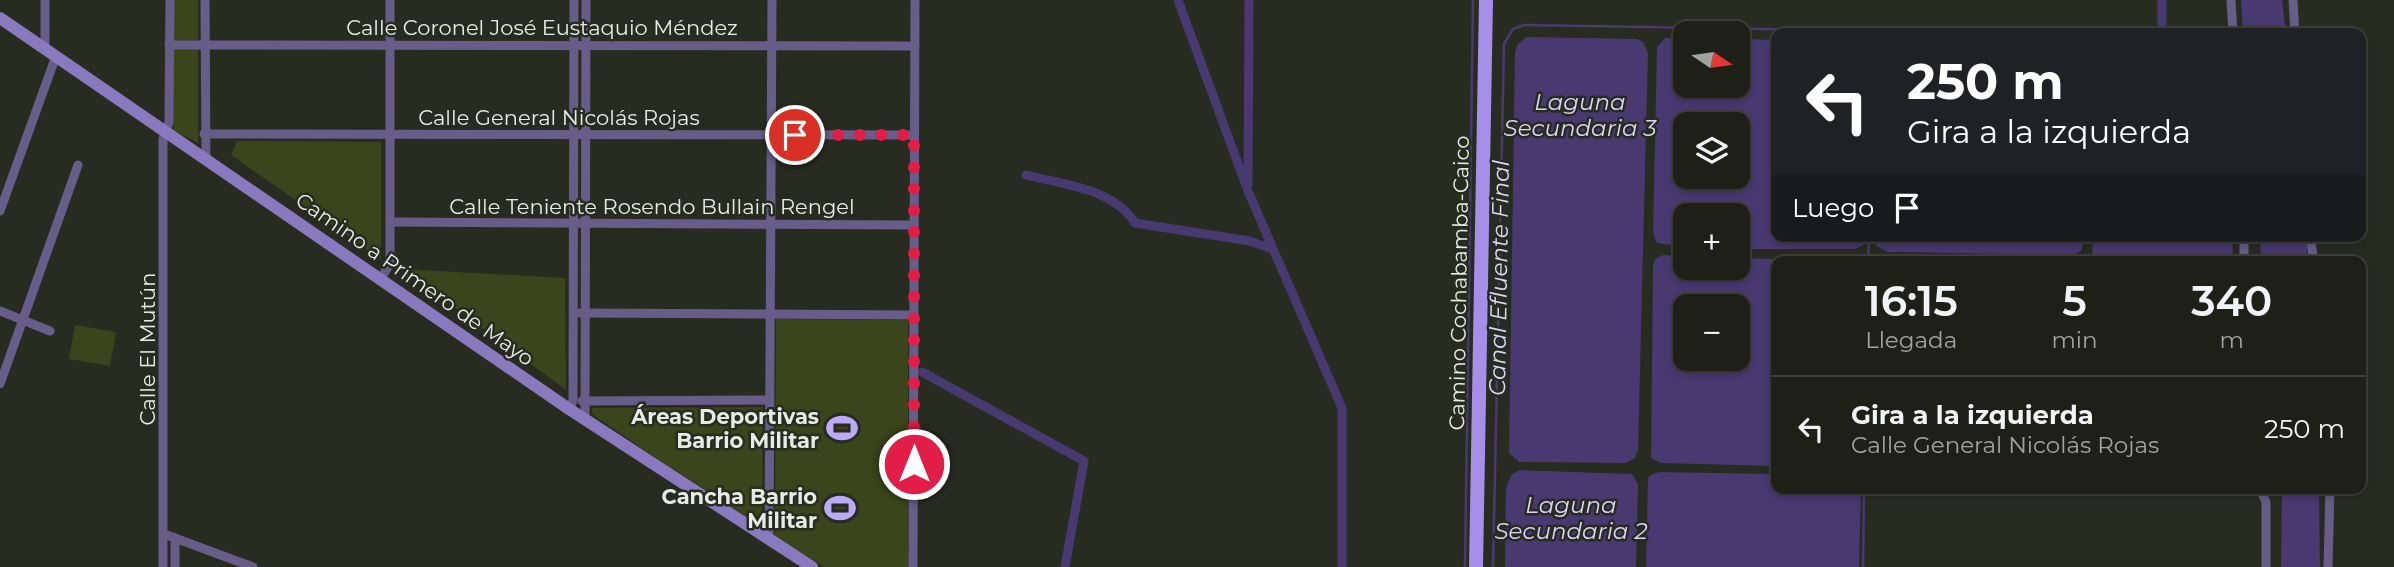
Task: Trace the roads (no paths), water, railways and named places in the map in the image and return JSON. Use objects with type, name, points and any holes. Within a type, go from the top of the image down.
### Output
[{"type":"main road","name":"Camino Cochabamba-Caico","points":[[1476,567],[1486,0]]},
{"type":"main road","name":"Camino a Primero de Mayo","points":[[0,18],[571,405],[585,419],[812,567]]},
{"type":"street","points":[[0,211],[50,53],[45,0]]},
{"type":"street","name":"Calle El Mutún","points":[[163,567],[163,139],[166,131],[170,0]]},
{"type":"street","points":[[205,0],[206,160]]},
{"type":"street","points":[[381,278],[390,264],[390,0]]},
{"type":"street","points":[[574,0],[571,405],[585,401],[771,400]]},
{"type":"street","points":[[585,419],[586,0]]},
{"type":"street","points":[[769,539],[772,0]]},
{"type":"street","points":[[914,567],[915,0]]},
{"type":"street","points":[[2231,0],[2233,28]]},
{"type":"street","points":[[2293,0],[2295,28]]},
{"type":"street","name":"Calle Coronel José Eustaquio Méndez","points":[[169,45],[915,46]]},
{"type":"street","name":"Calle General Nicolás Rojas","points":[[204,134],[914,135]]},
{"type":"street","points":[[0,384],[78,165]]},
{"type":"street","name":"Calle Teniente Rosendo Bullain Rengel","points":[[390,222],[914,225]]},
{"type":"street","points":[[0,311],[50,331]]},
{"type":"street","points":[[573,312],[914,315]]},
{"type":"street","points":[[2263,494],[2266,502],[2266,567]]},
{"type":"street","points":[[2328,567],[2330,494]]},
{"type":"street","points":[[164,534],[253,567]]},
{"type":"street","points":[[175,538],[175,567]]},
{"type":"water","points":[[2241,0],[2282,0],[2285,28],[2243,28]]},
{"type":"water","name":"Laguna Secundaria 3","points":[[1527,37],[1637,39],[1643,42],[1648,53],[1638,449],[1635,458],[1626,463],[1519,462],[1509,453],[1515,52],[1518,44]]},
{"type":"water","points":[[1665,38],[1673,38],[1673,98],[1750,98],[1750,39],[1771,40],[1771,242],[1863,242],[1863,245],[1856,249],[1750,249],[1750,203],[1673,203],[1673,245],[1657,243],[1653,233],[1657,47]]},
{"type":"water","points":[[1876,242],[2083,242],[2081,251],[2073,255],[1888,252],[1876,246]]},
{"type":"water","points":[[2093,242],[2232,242],[2233,256],[2092,256]]},
{"type":"water","points":[[2260,242],[2306,242],[2308,256],[2261,256]]},
{"type":"water","points":[[1663,255],[1673,255],[1673,280],[1750,280],[1750,258],[1771,259],[1771,466],[1661,463],[1651,458],[1655,259]]},
{"type":"water","name":"Laguna Secundaria 2","points":[[1520,470],[1632,474],[1638,484],[1636,567],[1505,567],[1506,488],[1511,475]]},
{"type":"water","points":[[1659,472],[1771,474],[1771,494],[1861,494],[1859,567],[1646,567],[1649,476]]},
{"type":"water","points":[[2282,494],[2319,494],[2320,567],[2281,567]]},
{"type":"waterway","points":[[1178,0],[1248,191],[1342,408],[1342,567]]},
{"type":"waterway","points":[[1248,185],[1249,0]]},
{"type":"waterway","points":[[1465,567],[1473,0]]},
{"type":"waterway","points":[[2162,0],[2162,25]]},
{"type":"waterway","name":"Canal Efluente Final","points":[[1493,567],[1504,44],[1513,29],[1524,25],[1771,29]]},
{"type":"waterway","points":[[1026,175],[1101,195],[1126,211],[1135,223],[1250,241],[1272,249]]},
{"type":"waterway","points":[[1868,256],[1869,242]]},
{"type":"waterway","points":[[922,372],[1084,461],[1065,567]]},
{"type":"waterway","points":[[1863,567],[1864,494]]},
{"type":"place","name":"Áreas Deportivas Barrio Militar","points":[[842,428]]},
{"type":"place","name":"Cancha Barrio Militar","points":[[840,508]]}]
